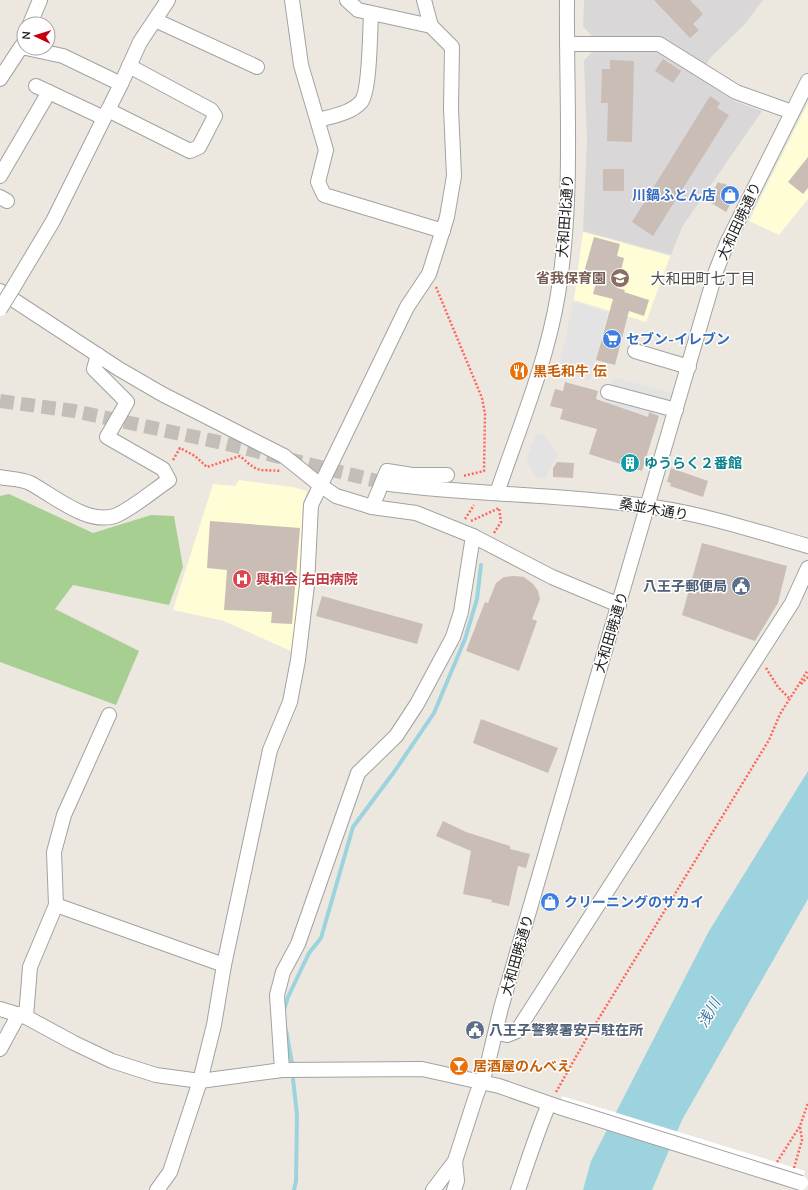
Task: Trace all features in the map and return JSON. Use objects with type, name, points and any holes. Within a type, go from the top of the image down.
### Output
[{"type":"street","points":[[33,16],[40,0]]},
{"type":"street","points":[[0,308],[53,221],[121,84],[140,42],[168,0]]},
{"type":"street","points":[[292,0],[301,65],[326,150],[318,182],[324,195],[443,231]]},
{"type":"street","points":[[347,0],[358,10],[393,16],[431,26]]},
{"type":"street","points":[[157,1190],[170,1172],[200,1081],[214,1025],[224,965],[270,750],[290,702],[298,660],[306,593],[311,505],[406,307],[429,274],[443,231],[454,176],[451,108],[452,48],[431,26],[424,0]]},
{"type":"street","name":"大和田北通り","points":[[497,493],[537,379],[558,294],[566,233],[569,181],[567,0]]},
{"type":"street","points":[[318,120],[348,111],[361,102],[366,88],[371,13]]},
{"type":"street","points":[[155,20],[257,67]]},
{"type":"street","points":[[567,44],[659,44],[736,92],[792,112]]},
{"type":"street","points":[[56,54],[121,84]]},
{"type":"street","points":[[0,79],[16,56]]},
{"type":"street","points":[[36,86],[106,114],[190,151],[200,147],[215,116],[211,110],[129,66]]},
{"type":"street","name":"大和田暁通り","points":[[433,1190],[455,1161],[482,1082],[497,1032],[503,1001],[716,271],[727,243],[808,81]]},
{"type":"street","points":[[0,176],[49,92]]},
{"type":"street","points":[[0,291],[98,355],[162,394],[284,456],[336,496],[372,508],[416,513],[473,536],[552,577],[619,605]]},
{"type":"street","points":[[635,350],[689,367]]},
{"type":"street","points":[[0,477],[29,482],[62,504],[92,516],[103,517],[117,515],[169,480],[163,469],[107,437],[127,402],[94,369],[98,355]]},
{"type":"street","points":[[608,392],[676,410]]},
{"type":"street","points":[[372,508],[387,471],[412,475],[447,475]]},
{"type":"street","name":"桑並木通り","points":[[389,484],[578,498],[648,506],[712,519],[808,546]]},
{"type":"street","points":[[282,1070],[276,995],[283,972],[298,944],[358,773],[396,736],[417,704],[453,637],[461,612],[473,536]]},
{"type":"street","points":[[497,1032],[507,1034],[517,1031],[792,604],[808,568]]},
{"type":"street","points":[[0,1049],[23,1016],[30,968],[56,905],[54,852],[62,822],[110,715]]},
{"type":"street","points":[[56,905],[224,965]]},
{"type":"street","points":[[0,1009],[23,1016],[112,1061],[156,1075],[200,1081],[282,1070],[422,1069],[499,1086],[554,1102],[801,1180]]},
{"type":"street","points":[[518,1190],[532,1150],[533,1142],[554,1102]]},
{"type":"street","points":[[454,1190],[456,1181],[455,1161]]},
{"type":"path","points":[[429,274],[436,287],[482,398],[485,414],[484,471],[463,476],[447,475]]},
{"type":"path","points":[[165,473],[180,448],[195,456],[207,467],[240,456],[256,469],[263,472],[284,471]]},
{"type":"path","points":[[474,505],[463,522],[467,523],[499,508],[501,522],[487,543]]},
{"type":"path","points":[[759,655],[778,687],[790,699]]},
{"type":"path","points":[[796,691],[808,670]]},
{"type":"path","points":[[554,1102],[585,1041],[769,740],[780,714],[808,677]]},
{"type":"path","points":[[776,1165],[800,1126],[808,1103]]},
{"type":"path","points":[[800,1126],[802,1140],[801,1180]]},
{"type":"shaded area","points":[[584,0],[763,0],[745,24],[710,58],[699,77],[734,101],[762,111],[682,227],[671,255],[583,231],[587,140],[584,61],[591,53],[591,35],[583,26]]},
{"type":"shaded area","points":[[808,103],[808,199],[779,235],[749,221]]},
{"type":"shaded area","name":"省我保育園","points":[[583,232],[670,256],[646,322],[574,300]]},
{"type":"shaded area","points":[[573,302],[608,312],[590,381],[558,372]]},
{"type":"shaded area","points":[[613,377],[672,393],[665,417],[649,412],[648,417],[604,402],[608,388],[611,388]]},
{"type":"shaded area","points":[[536,433],[544,435],[558,454],[545,478],[537,478],[526,461]]},
{"type":"shaded area","name":"興和会 右田病院","points":[[239,480],[292,487],[307,491],[303,502],[298,619],[291,651],[224,621],[173,610],[213,484],[235,486]]},
{"type":"green space","points":[[9,494],[93,533],[151,515],[174,516],[183,567],[169,605],[73,585],[55,609],[139,651],[116,705],[0,662],[0,496]]},
{"type":"water","name":"浅川","points":[[808,771],[808,899],[682,1120],[652,1190],[583,1190],[591,1161],[709,931]]},
{"type":"pier","points":[[562,1096],[805,1171],[800,1188],[557,1114]]},
{"type":"building","points":[[654,0],[690,0],[703,14],[693,24],[699,30],[690,38]]},
{"type":"building","points":[[663,59],[681,71],[673,83],[655,71]]},
{"type":"building","points":[[610,60],[634,61],[632,142],[607,141],[608,103],[601,103],[602,69],[610,69]]},
{"type":"building","points":[[710,96],[720,103],[717,108],[729,115],[653,236],[632,222]]},
{"type":"building","points":[[808,157],[808,188],[803,194],[788,182]]},
{"type":"building","points":[[603,169],[624,169],[624,191],[603,191]]},
{"type":"building","points":[[718,182],[738,191],[726,212],[708,201]]},
{"type":"building","points":[[594,237],[620,244],[617,256],[624,258],[617,288],[625,290],[624,292],[649,300],[644,316],[629,311],[615,365],[596,360],[613,299],[593,294],[598,275],[584,272]]},
{"type":"building","points":[[565,382],[598,391],[596,399],[648,417],[649,412],[659,416],[642,471],[589,454],[597,429],[560,419],[563,409],[550,406],[555,389],[563,391]]},
{"type":"building","points":[[557,462],[574,463],[573,478],[553,477],[553,468]]},
{"type":"building","points":[[671,468],[708,481],[703,497],[670,486],[671,483],[667,482]]},
{"type":"building","points":[[210,521],[300,528],[292,624],[271,623],[272,612],[224,610],[227,570],[207,568]]},
{"type":"building","points":[[702,543],[787,566],[778,603],[755,641],[682,615]]},
{"type":"building","points":[[504,577],[524,577],[533,584],[538,591],[540,599],[532,619],[537,621],[519,671],[466,651],[485,602],[488,603],[496,583]]},
{"type":"building","points":[[322,596],[423,624],[417,644],[316,616]]},
{"type":"building","points":[[481,719],[558,748],[548,773],[473,743]]},
{"type":"building","points":[[443,821],[466,832],[510,846],[510,849],[530,854],[526,868],[518,866],[509,906],[491,902],[492,900],[463,894],[471,851],[436,836]]},
{"type":"waterway","points":[[284,1010],[288,997],[309,953],[321,938],[353,827],[394,772],[434,713],[465,639],[477,599],[481,565]]},
{"type":"waterway","points":[[286,1030],[292,1063]]},
{"type":"waterway","points":[[293,1079],[297,1115],[296,1181],[294,1190]]},
{"type":"tunnel","points":[[0,401],[74,411],[223,443],[389,484]]},
{"type":"place","name":"川鍋ふとん店","points":[[730,195]]},
{"type":"place","name":"省我保育園","points":[[620,278]]},
{"type":"place","name":"セブン-イレブン","points":[[612,339]]},
{"type":"place","name":"黒毛和牛 伝","points":[[519,371]]},
{"type":"place","name":"ゆうらく２番館","points":[[630,463]]},
{"type":"place","name":"興和会 右田病院","points":[[242,579]]},
{"type":"place","name":"八王子郵便局","points":[[741,586]]},
{"type":"place","name":"クリーニングのサカイ","points":[[550,902]]},
{"type":"place","name":"八王子警察署安戸駐在所","points":[[475,1030]]},
{"type":"place","name":"居酒屋のんべえ","points":[[459,1066]]},
{"type":"district","name":"大和田町七丁目","points":[[703,279]]}]
